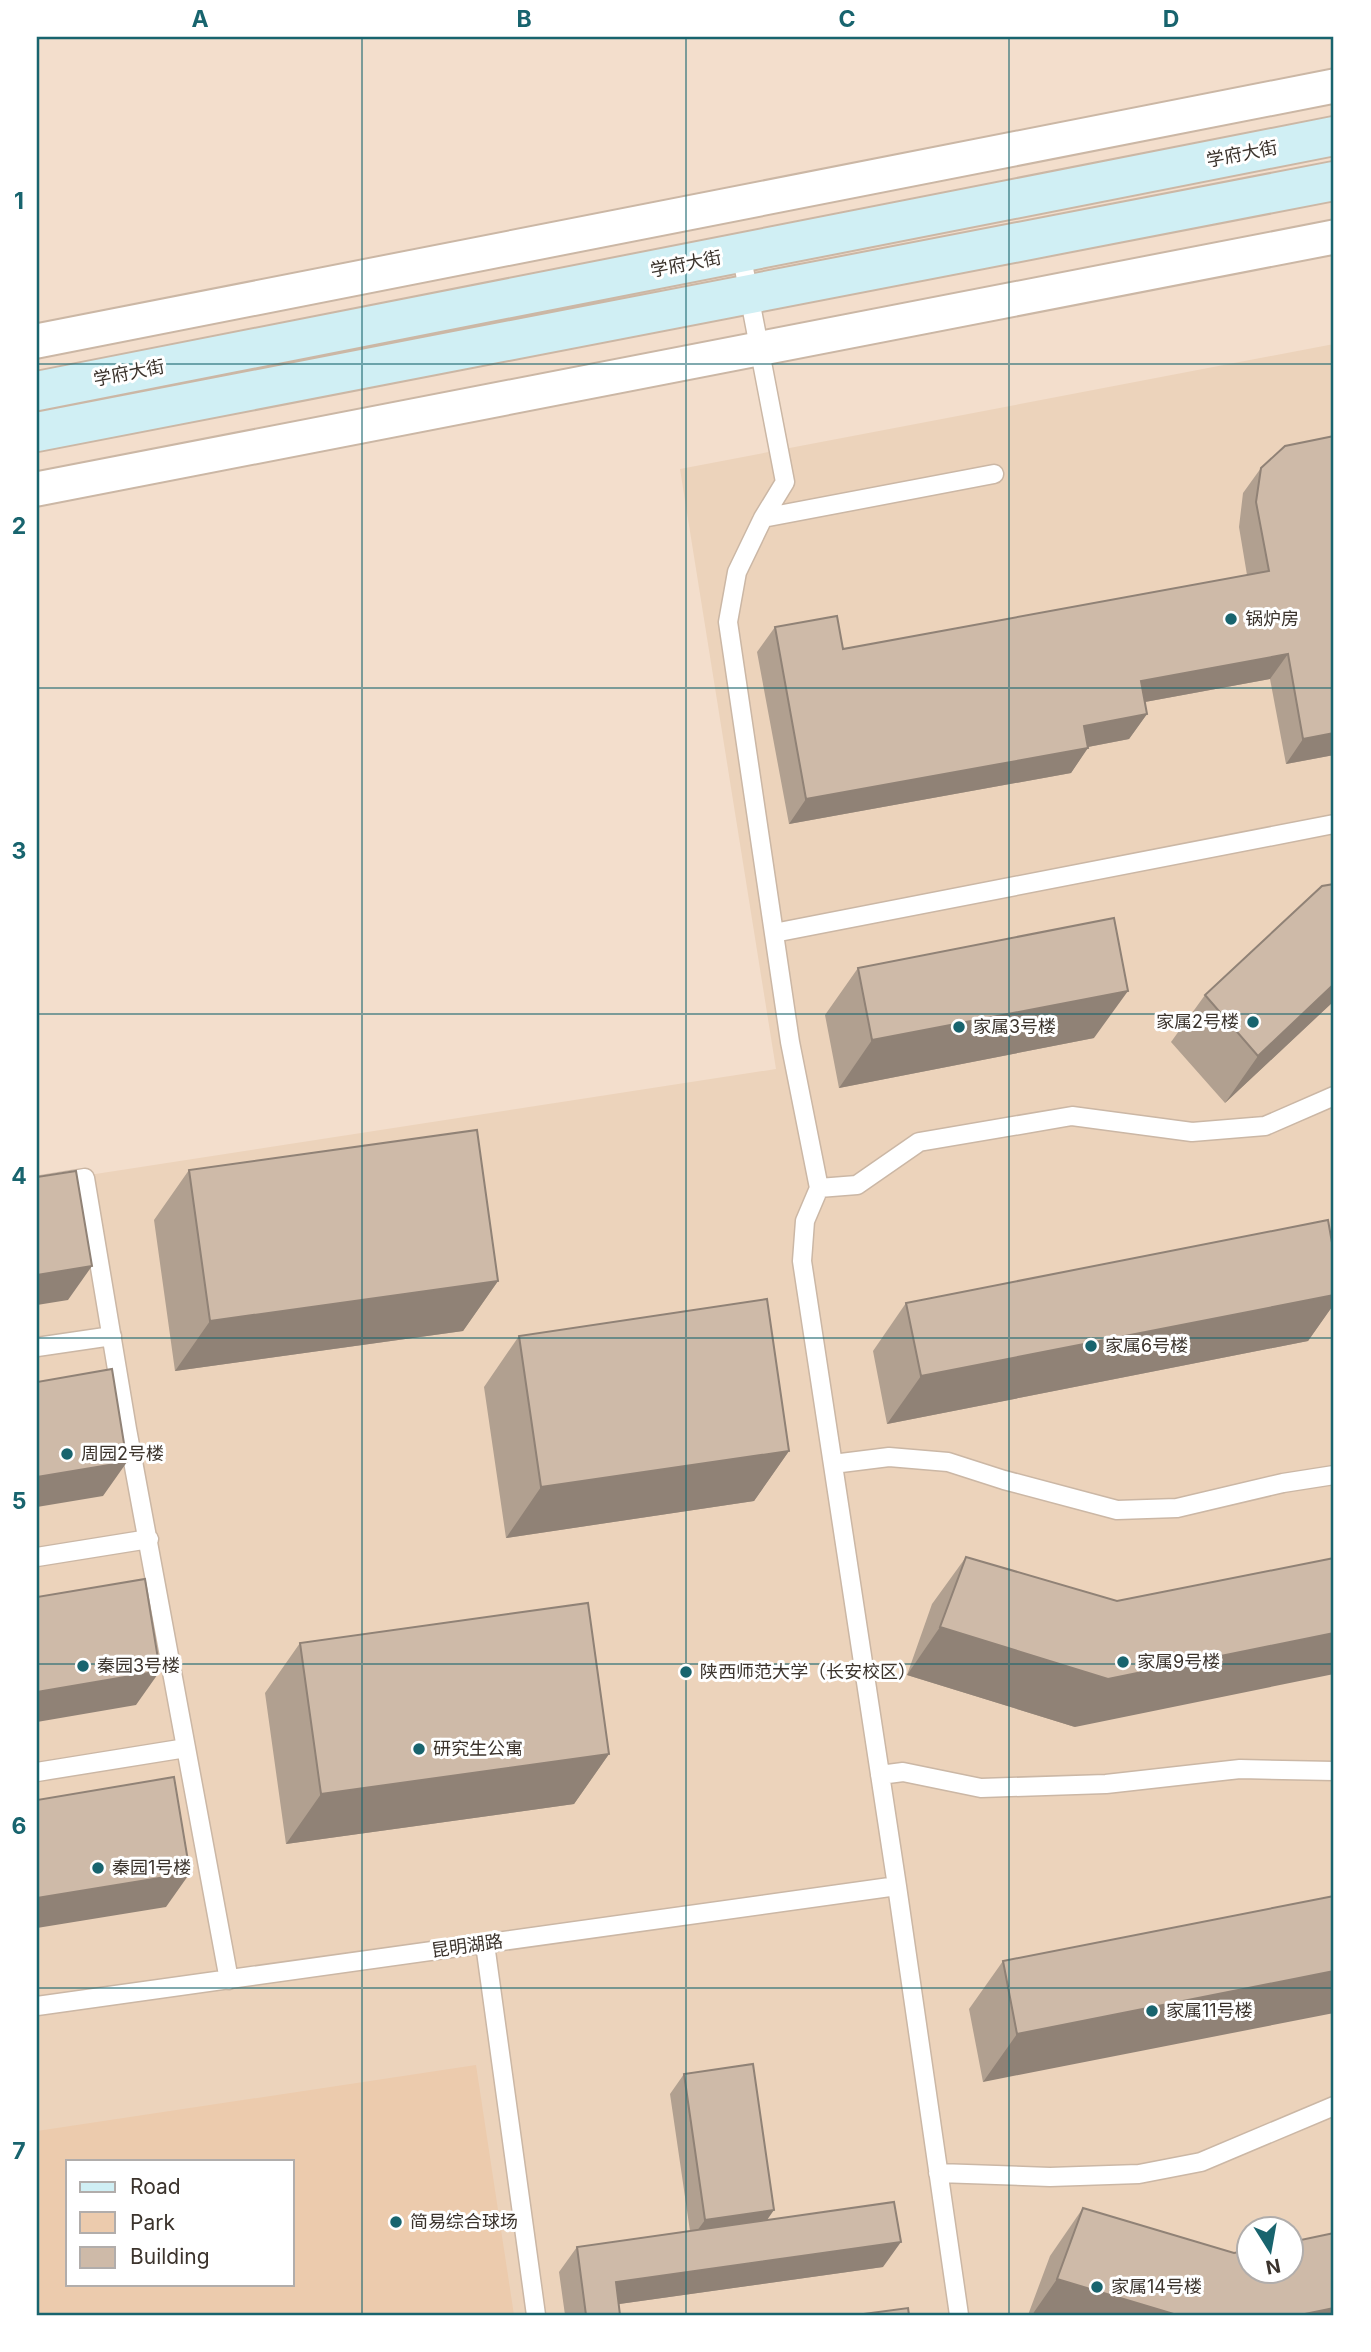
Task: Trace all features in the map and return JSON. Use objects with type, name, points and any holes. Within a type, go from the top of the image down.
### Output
[{"type":"main road","name":"学府大街","points":[[37,391],[1334,136]]},
{"type":"main road","points":[[37,432],[1334,181]]},
{"type":"street","points":[[37,341],[1334,86]]},
{"type":"street","points":[[37,489],[1334,237]]},
{"type":"lane","points":[[741,253],[785,482],[737,572],[728,622],[790,1042],[819,1188],[805,1221],[802,1261],[959,2315]]},
{"type":"lane","points":[[764,518],[994,474]]},
{"type":"lane","points":[[774,933],[1334,824]]},
{"type":"lane","points":[[819,1188],[857,1185],[919,1142],[1072,1116],[1192,1132],[1265,1126],[1334,1096]]},
{"type":"lane","points":[[37,1186],[85,1178],[127,1429],[229,1980]]},
{"type":"lane","points":[[37,1347],[112,1335]]},
{"type":"lane","points":[[833,1464],[889,1457],[948,1462],[1117,1510],[1177,1508],[1283,1483],[1334,1475]]},
{"type":"lane","points":[[37,1557],[149,1539]]},
{"type":"lane","points":[[37,1772],[186,1748]]},
{"type":"lane","points":[[880,1775],[902,1772],[981,1788],[1106,1784],[1240,1769],[1334,1771]]},
{"type":"lane","name":"昆明湖路","points":[[37,2006],[897,1886]]},
{"type":"lane","points":[[485,1944],[536,2315]]},
{"type":"lane","points":[[938,2173],[1050,2177],[1139,2174],[1201,2162],[1334,2106]]},
{"type":"shaded area","name":"陕西师范大学（长安校区）","points":[[1334,344],[1334,2315],[37,2315],[37,1183],[776,1069],[680,469]]},
{"type":"green space","name":"简易综合球场","points":[[476,2065],[514,2315],[37,2315],[37,2131]]},
{"type":"building","name":"锅炉房","points":[[1334,436],[1334,733],[1303,739],[1288,654],[1141,681],[1147,714],[1084,726],[1088,748],[806,799],[775,627],[837,616],[843,649],[1269,571],[1256,502],[1261,468],[1285,446]]},
{"type":"building","points":[[1334,884],[1334,984],[1258,1056],[1205,995],[1322,886]]},
{"type":"building","points":[[1114,918],[1128,991],[872,1040],[858,968]]},
{"type":"building","points":[[477,1130],[498,1281],[210,1321],[189,1170]]},
{"type":"building","points":[[76,1171],[92,1266],[37,1275],[37,1177]]},
{"type":"building","points":[[1328,1220],[1334,1254],[1334,1295],[921,1376],[906,1303]]},
{"type":"building","points":[[767,1299],[789,1451],[541,1487],[519,1336]]},
{"type":"building","points":[[112,1369],[127,1462],[37,1477],[37,1382]]},
{"type":"building","points":[[966,1557],[1117,1601],[1334,1558],[1334,1633],[1108,1679],[940,1627]]},
{"type":"building","points":[[145,1579],[160,1671],[37,1692],[37,1597]]},
{"type":"building","name":"研究生公寓","points":[[588,1603],[609,1754],[321,1794],[300,1643]]},
{"type":"building","points":[[174,1777],[190,1873],[37,1898],[37,1800]]},
{"type":"building","points":[[1334,1896],[1334,1971],[1017,2034],[1003,1961]]},
{"type":"building","points":[[753,2064],[774,2210],[705,2220],[684,2074]]},
{"type":"building","points":[[894,2202],[901,2242],[616,2282],[620,2315],[586,2315],[577,2247]]},
{"type":"building","points":[[1083,2208],[1234,2253],[1234,2286],[1304,2286],[1304,2239],[1334,2233],[1334,2308],[1300,2315],[1177,2315],[1057,2279]]},
{"type":"building","points":[[908,2308],[909,2315],[856,2315]]},
{"type":"place","name":"锅炉房","points":[[1231,619]]},
{"type":"place","name":"家属2号楼","points":[[1253,1022]]},
{"type":"place","name":"家属3号楼","points":[[959,1027]]},
{"type":"place","name":"家属6号楼","points":[[1091,1346]]},
{"type":"place","name":"周园2号楼","points":[[67,1454]]},
{"type":"place","name":"家属9号楼","points":[[1123,1662]]},
{"type":"place","name":"秦园3号楼","points":[[83,1666]]},
{"type":"place","name":"陕西师范大学（长安校区）","points":[[686,1672]]},
{"type":"place","name":"研究生公寓","points":[[419,1749]]},
{"type":"place","name":"秦园1号楼","points":[[98,1868]]},
{"type":"place","name":"家属11号楼","points":[[1152,2011]]},
{"type":"place","name":"简易综合球场","points":[[396,2222]]},
{"type":"place","name":"家属14号楼","points":[[1097,2287]]}]
